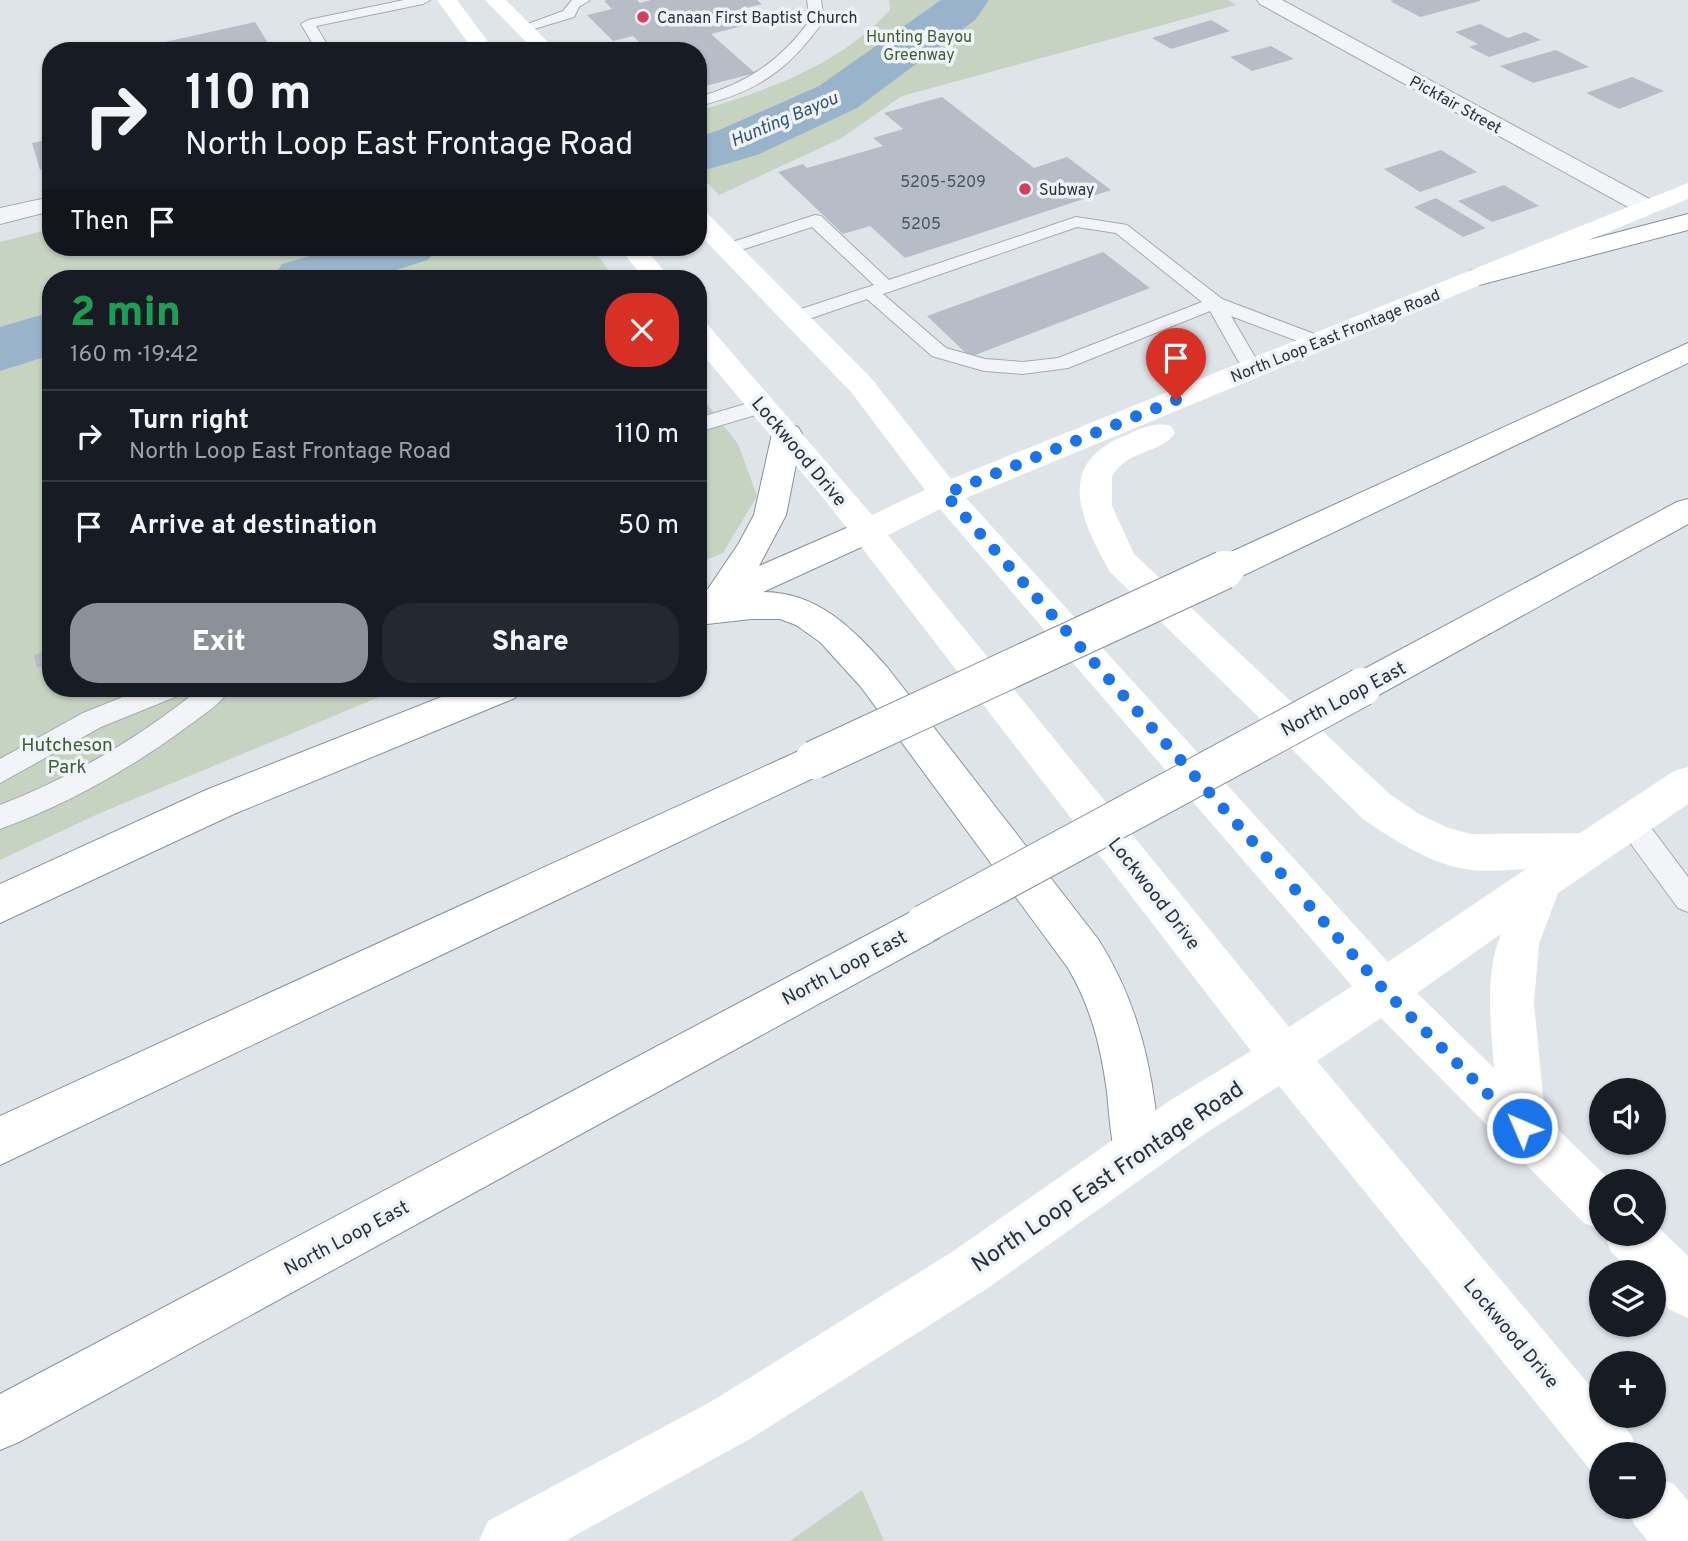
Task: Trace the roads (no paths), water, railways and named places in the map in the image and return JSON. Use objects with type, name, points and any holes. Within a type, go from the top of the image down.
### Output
[{"type":"main road","points":[[447,0],[478,42]]},
{"type":"main road","points":[[495,0],[538,42]]},
{"type":"main road","name":"North Loop East Frontage Road","points":[[707,606],[945,494],[1688,190]]},
{"type":"main road","points":[[1479,277],[1688,222]]},
{"type":"main road","points":[[707,227],[861,385],[945,494],[1385,991],[1589,1194]]},
{"type":"main road","points":[[639,256],[650,270]]},
{"type":"main road","name":"Lockwood Drive","points":[[707,342],[867,531],[1284,1056],[1602,1442]]},
{"type":"main road","points":[[0,1141],[1688,352]]},
{"type":"main road","points":[[1252,369],[1231,404],[1131,445],[1104,462],[1096,474],[1093,488],[1095,502],[1104,532],[1122,563],[1361,793],[1405,826],[1437,842],[1471,852],[1583,851]]},
{"type":"main road","points":[[707,605],[753,549],[770,515],[787,434]]},
{"type":"main road","name":"North Loop East","points":[[0,1423],[1688,510]]},
{"type":"main road","points":[[707,606],[780,606],[804,614],[826,627],[844,643],[874,677],[1092,968],[1112,1009],[1122,1049],[1137,1151]]},
{"type":"main road","points":[[0,904],[220,802],[480,697]]},
{"type":"main road","name":"North Loop East Frontage Road","points":[[508,1541],[731,1420],[970,1270],[1137,1151],[1385,991],[1583,851],[1688,783]]},
{"type":"main road","points":[[1522,1128],[1512,1003],[1518,944],[1543,880]]},
{"type":"main road","points":[[1641,1246],[1688,1292]]},
{"type":"main road","points":[[1666,1518],[1685,1541]]},
{"type":"street","name":"Pickfair Street","points":[[1267,0],[1646,207]]},
{"type":"street","points":[[0,216],[42,206]]},
{"type":"lane","points":[[319,42],[308,24],[423,0]]},
{"type":"lane","points":[[524,28],[569,14],[573,5],[583,0]]},
{"type":"lane","points":[[707,100],[730,94],[782,65],[800,46],[817,20],[814,0]]},
{"type":"lane","points":[[729,249],[815,220],[939,352],[985,365],[1023,368],[1061,364],[1215,303]]},
{"type":"lane","points":[[796,317],[1076,222],[1121,229],[1215,303],[1318,342]]},
{"type":"lane","points":[[1215,303],[1252,369]]},
{"type":"lane","points":[[707,422],[762,406]]},
{"type":"lane","points":[[0,772],[92,720],[149,697]]},
{"type":"lane","points":[[0,817],[46,800],[139,747],[208,697]]},
{"type":"lane","points":[[1630,821],[1688,899]]},
{"type":"waterway","name":"Hunting Bayou","points":[[707,152],[737,143],[838,97],[958,10],[965,0]]},
{"type":"waterway","name":"Hunting Bayou","points":[[331,270],[377,256]]},
{"type":"waterway","name":"Hunting Bayou","points":[[0,350],[42,335]]},
{"type":"place","name":"Canaan First Baptist Church","points":[[643,17]]},
{"type":"place","name":"Subway","points":[[1025,189]]},
{"type":"park label","name":"Hunting Bayou Greenway","points":[[919,45]]},
{"type":"park label","name":"Hutcheson Park","points":[[67,755]]}]
